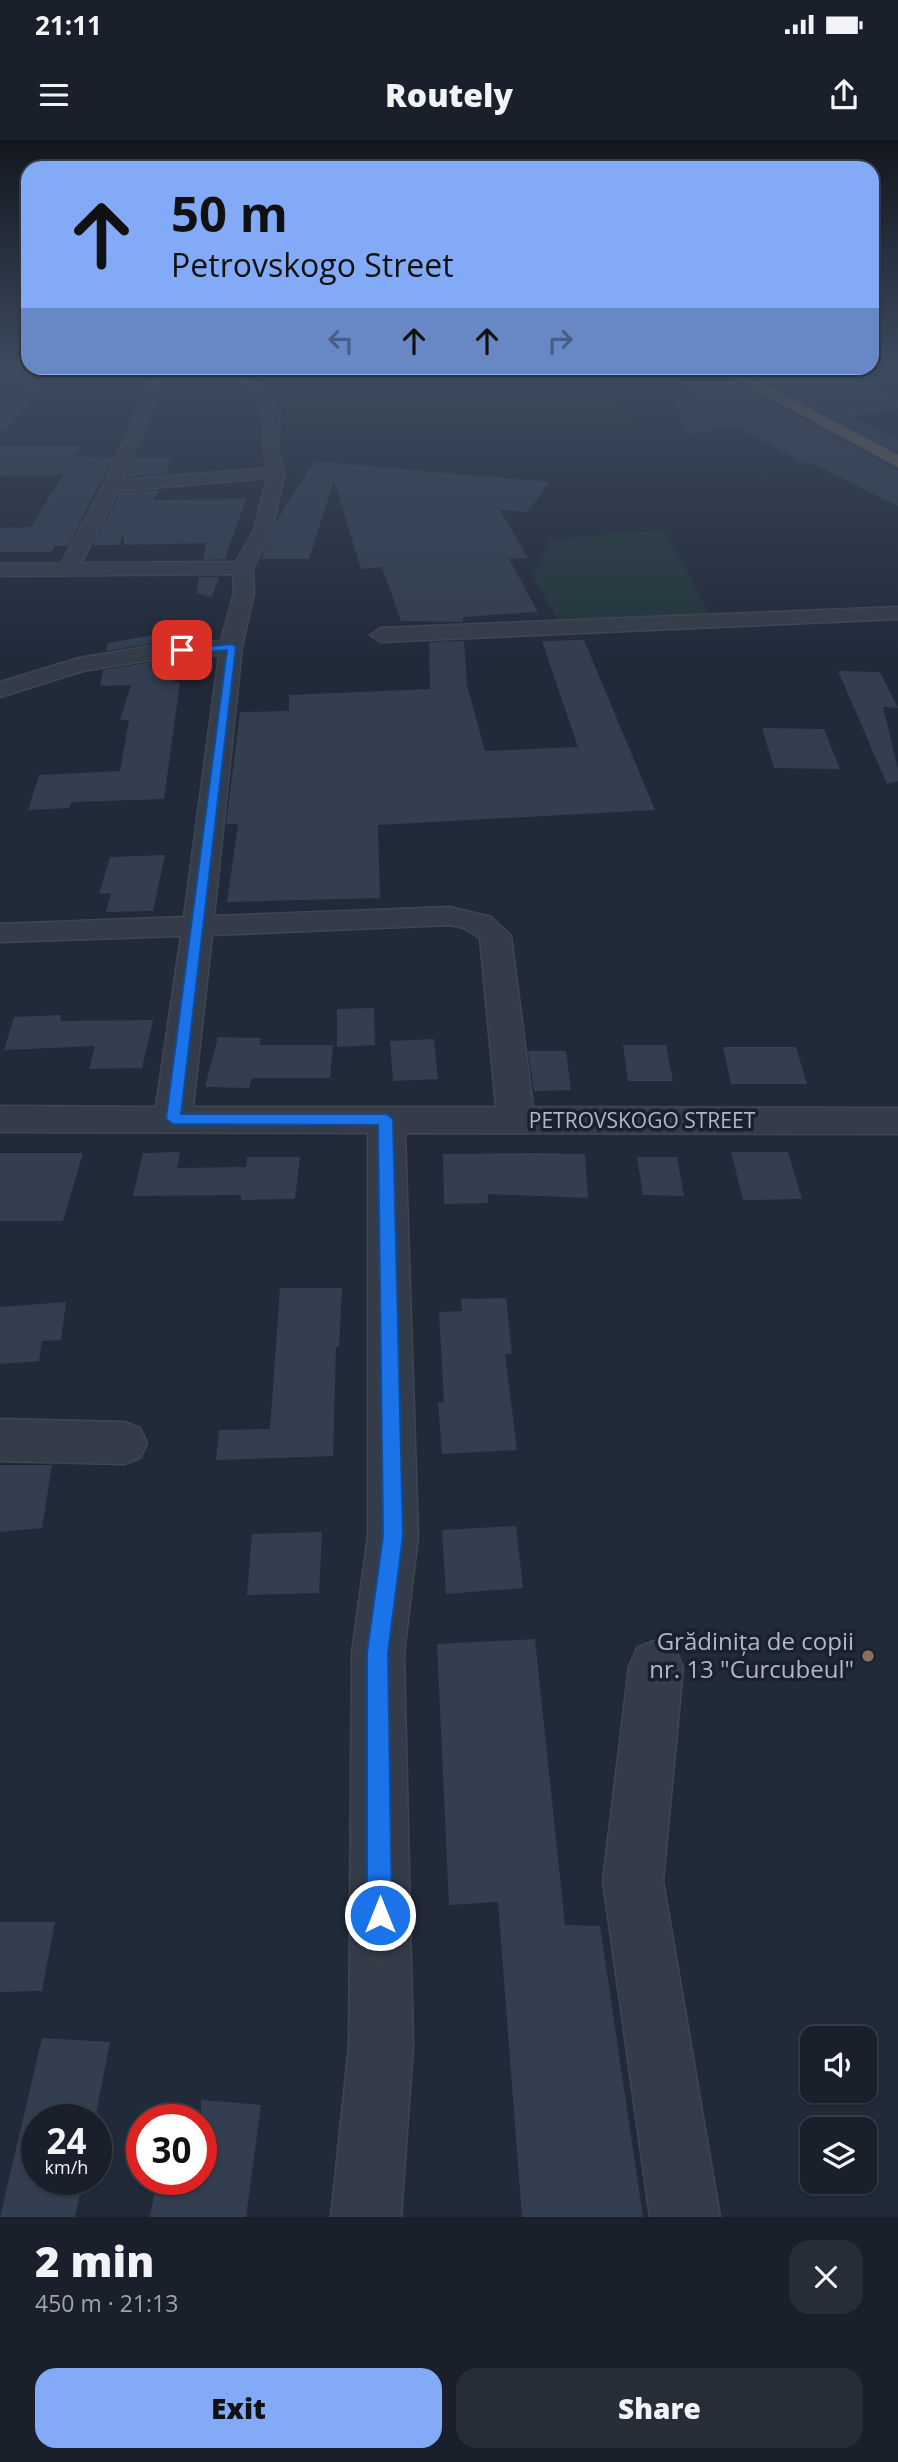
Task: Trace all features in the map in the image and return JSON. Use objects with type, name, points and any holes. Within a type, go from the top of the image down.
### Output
[{"type":"street","points":[[68,569],[120,468]]},
{"type":"street","points":[[173,1119],[232,647],[244,593],[243,568],[263,530],[277,472],[276,468]]},
{"type":"street","points":[[112,486],[277,472]]},
{"type":"street","points":[[0,569],[243,568]]},
{"type":"street","points":[[381,635],[898,613]]},
{"type":"street","points":[[0,690],[79,665],[157,652],[232,647]]},
{"type":"street","points":[[0,933],[450,916],[471,919],[487,926],[495,936],[516,1122]]},
{"type":"street","name":"PETROVSKOGO STREET","points":[[0,1119],[898,1121]]},
{"type":"street","points":[[366,2217],[381,2046],[377,1653],[393,1536],[386,1119]]},
{"type":"street","points":[[0,1440],[124,1443]]},
{"type":"street","points":[[656,1667],[634,1881],[685,2217]]},
{"type":"green space","points":[[664,530],[711,617],[560,624],[533,576],[550,540]]},
{"type":"building","points":[[0,468],[108,468],[68,546],[55,546],[51,552],[0,552],[0,528],[31,527],[63,475],[0,476]]},
{"type":"building","points":[[131,468],[168,468],[165,474],[127,477]]},
{"type":"building","points":[[310,468],[392,468],[549,482],[528,512],[500,510],[528,558],[509,559],[538,612],[463,617],[463,622],[401,621],[382,567],[361,569],[334,480],[309,559],[261,559],[276,522]]},
{"type":"building","points":[[822,468],[894,468],[898,470],[898,506]]},
{"type":"building","points":[[159,490],[153,500],[246,499],[225,559],[203,560],[206,543],[124,545],[124,533],[119,545],[93,545],[120,493]]},
{"type":"building","points":[[199,577],[219,577],[212,597],[196,593]]},
{"type":"building","points":[[164,633],[161,642],[106,651],[108,643]]},
{"type":"building","points":[[584,640],[655,810],[378,825],[380,898],[227,902],[238,824],[226,824],[240,712],[289,711],[289,695],[430,689],[429,642],[464,641],[467,685],[485,751],[578,747],[542,641]]},
{"type":"building","points":[[153,662],[150,668],[177,667],[174,682],[180,682],[164,799],[71,802],[69,808],[28,810],[39,775],[120,771],[129,720],[120,720],[131,685],[100,686],[103,670]]},
{"type":"building","points":[[838,671],[880,672],[898,708],[883,707],[898,769],[898,781],[887,784]]},
{"type":"building","points":[[762,728],[824,729],[840,769],[774,768]]},
{"type":"building","points":[[165,855],[153,911],[106,912],[111,893],[99,894],[110,857]]},
{"type":"building","points":[[374,1008],[375,1045],[337,1047],[337,1009]]},
{"type":"building","points":[[61,1015],[60,1021],[153,1020],[142,1068],[89,1069],[95,1046],[4,1050],[14,1017]]},
{"type":"building","points":[[218,1037],[261,1038],[259,1045],[333,1045],[330,1078],[252,1078],[249,1088],[205,1087]]},
{"type":"building","points":[[434,1039],[438,1079],[393,1081],[390,1041]]},
{"type":"building","points":[[623,1045],[666,1045],[673,1081],[628,1081]]},
{"type":"building","points":[[723,1047],[796,1047],[807,1084],[731,1084]]},
{"type":"building","points":[[528,1051],[566,1051],[571,1090],[534,1091]]},
{"type":"building","points":[[180,1152],[177,1168],[246,1167],[247,1157],[300,1157],[295,1199],[241,1200],[241,1195],[133,1196],[143,1153]]},
{"type":"building","points":[[731,1152],[788,1152],[802,1199],[743,1200]]},
{"type":"building","points":[[0,1153],[83,1153],[63,1221],[0,1221]]},
{"type":"building","points":[[443,1154],[585,1154],[588,1198],[488,1194],[488,1203],[444,1204]]},
{"type":"building","points":[[637,1157],[677,1157],[684,1196],[643,1195]]},
{"type":"building","points":[[280,1288],[342,1288],[339,1347],[336,1347],[333,1456],[216,1460],[219,1430],[270,1429]]},
{"type":"building","points":[[506,1298],[512,1354],[505,1354],[517,1450],[442,1454],[438,1402],[444,1402],[439,1312],[462,1311],[461,1299]]},
{"type":"building","points":[[66,1302],[61,1340],[42,1341],[39,1361],[0,1364],[0,1307]]},
{"type":"building","points":[[0,1465],[52,1465],[42,1528],[0,1532]]},
{"type":"building","points":[[516,1526],[523,1588],[446,1594],[442,1530]]},
{"type":"building","points":[[322,1532],[319,1593],[247,1595],[252,1534]]},
{"type":"building","points":[[535,1639],[565,1925],[600,1926],[643,2217],[522,2217],[498,1902],[449,1905],[437,1644]]},
{"type":"building","points":[[0,1922],[55,1922],[42,1991],[0,1992]]},
{"type":"building","points":[[42,2038],[110,2042],[98,2104],[27,2104]]},
{"type":"building","points":[[201,2100],[261,2105],[246,2217],[150,2217],[154,2195],[217,2195],[217,2104],[201,2104]]},
{"type":"building","points":[[21,2128],[21,2195],[80,2195],[75,2217],[0,2217]]},
{"type":"place","name":"Grădinița de copii nr. 13 \"Curcubeul\"","points":[[868,1656]]},
{"type":"route","points":[[182,650],[232,647],[173,1119],[386,1119],[393,1536],[377,1653],[380,1915]]}]
